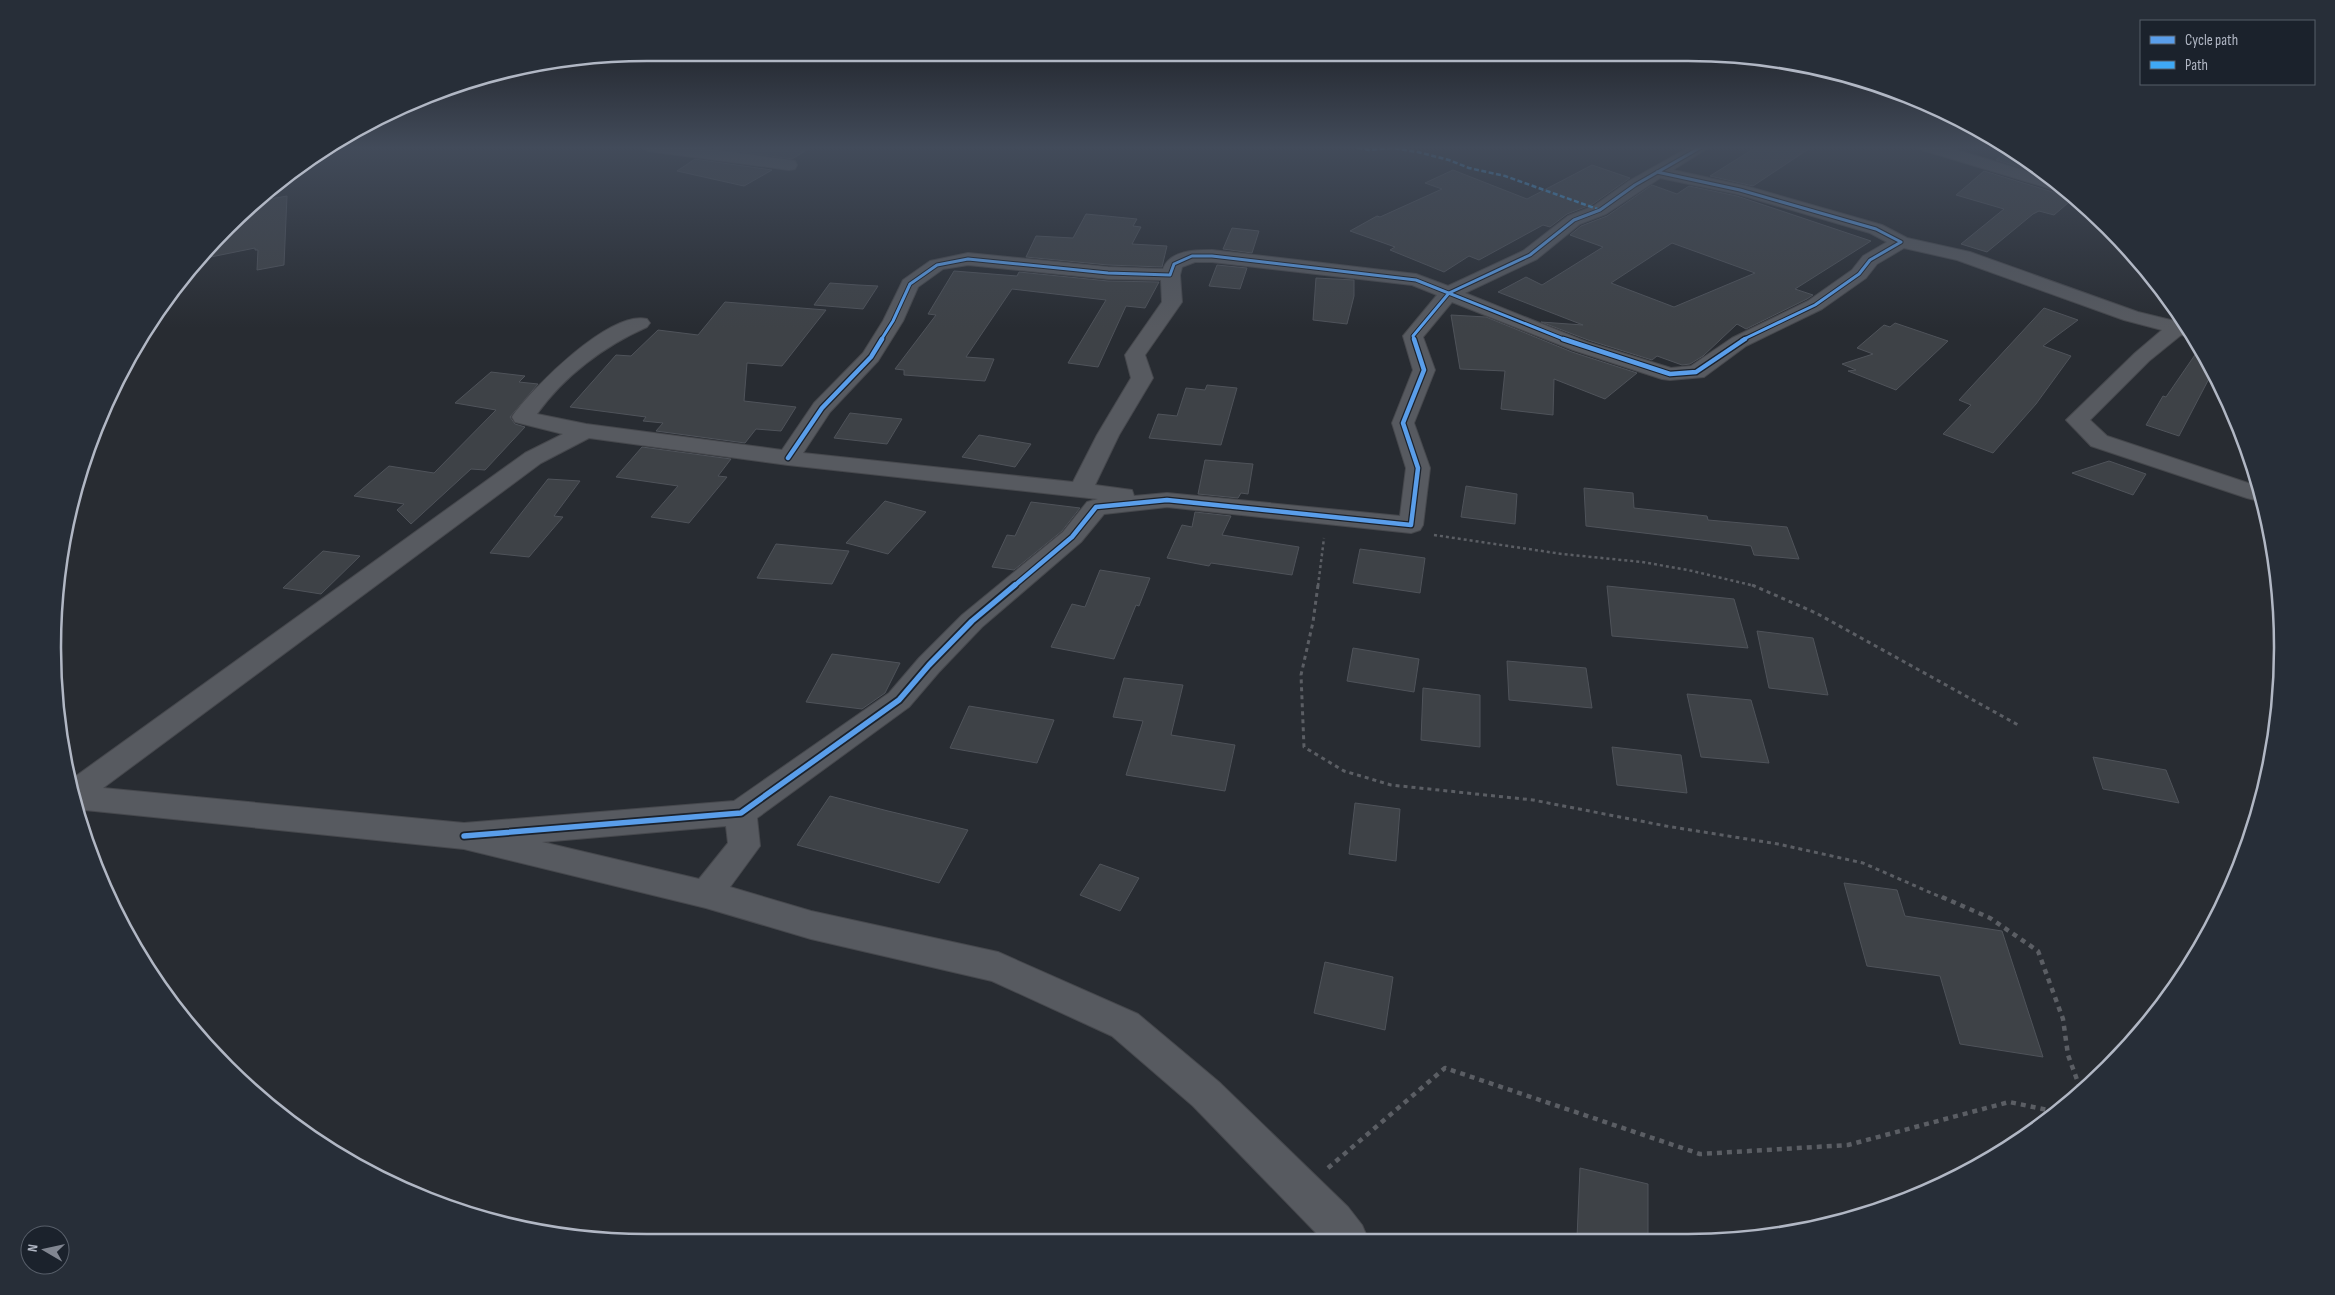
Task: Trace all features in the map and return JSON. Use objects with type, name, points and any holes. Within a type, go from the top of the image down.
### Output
[{"type":"street","points":[[640,323],[626,328],[584,357],[535,400],[523,417],[549,425],[586,431],[788,458],[1411,525],[1418,468],[1403,423],[1424,370],[1413,336],[1449,293],[1530,255],[1574,220],[1605,206]]},
{"type":"street","points":[[1797,206],[1876,229],[1901,242],[1963,256],[2115,310],[2179,328]]},
{"type":"street","points":[[1081,490],[1108,435],[1142,378],[1135,355],[1172,302],[1170,275],[1174,264],[1192,256],[1212,256],[1416,280],[1589,349],[1670,374],[1696,372],[1739,342],[1814,305],[1859,274],[1870,260],[1901,242]]},
{"type":"street","points":[[788,458],[822,408],[871,357],[893,321],[910,284],[937,265],[968,259],[1108,273],[1170,275]]},
{"type":"street","points":[[2180,330],[2142,357],[2077,420],[2099,441],[2253,492]]},
{"type":"street","points":[[79,791],[533,458],[586,431]]},
{"type":"street","points":[[464,836],[741,814],[900,700],[929,665],[972,622],[1072,537],[1096,507],[1167,500]]},
{"type":"street","points":[[81,797],[464,836],[706,894],[811,925],[998,967],[1124,1025],[1206,1094],[1303,1190],[1343,1234]]},
{"type":"street","points":[[706,894],[744,846],[741,814]]},
{"type":"path","points":[[1325,530],[1312,622],[1301,675],[1304,747],[1344,771],[1391,785],[1533,800],[1666,826],[1778,844],[1862,863],[1990,918],[2038,950],[2063,1019],[2068,1055],[2078,1084]]},
{"type":"path","points":[[1428,534],[1553,553],[1642,562],[1688,570],[1752,585],[1816,614],[2020,726]]},
{"type":"path","points":[[1303,1190],[1445,1068],[1700,1154],[1848,1145],[2009,1102],[2048,1110]]},
{"type":"building","points":[[262,206],[287,206],[284,265],[257,270],[258,250],[255,250],[255,248],[211,257]]},
{"type":"building","points":[[1403,206],[1587,206],[1567,214],[1550,227],[1543,225],[1479,260],[1469,256],[1444,272],[1390,250],[1395,247],[1350,231],[1377,216],[1380,217]]},
{"type":"building","points":[[1621,206],[1768,206],[1871,241],[1795,289],[1813,295],[1807,299],[1746,329],[1737,324],[1703,356],[1690,364],[1682,365],[1657,356],[1652,360],[1588,340],[1541,322],[1583,325],[1498,292],[1526,277],[1542,285],[1603,247],[1570,235],[1581,226],[1607,216]],"holes":[[[1672,243],[1755,273],[1674,307],[1611,283]]]},
{"type":"building","points":[[1995,206],[2064,206],[2054,215],[2039,211],[2033,214],[1987,252],[1961,244],[2004,209]]},
{"type":"building","points":[[1086,214],[1137,219],[1133,226],[1141,227],[1132,244],[1167,246],[1162,267],[1108,265],[1026,257],[1036,236],[1073,238]]},
{"type":"building","points":[[1232,228],[1259,231],[1252,253],[1223,249]]},
{"type":"building","points":[[1217,265],[1247,268],[1240,289],[1209,286]]},
{"type":"building","points":[[954,271],[1017,276],[1019,272],[1108,281],[1159,282],[1145,308],[1126,306],[1098,367],[1068,363],[1106,300],[1012,289],[966,357],[994,359],[985,381],[904,375],[904,370],[895,369],[936,315],[928,314]]},
{"type":"building","points":[[1316,278],[1354,280],[1354,296],[1347,324],[1313,320]]},
{"type":"building","points":[[830,283],[878,286],[863,309],[814,305]]},
{"type":"building","points":[[725,302],[826,310],[782,366],[747,363],[744,401],[796,407],[781,431],[756,429],[745,443],[656,431],[663,423],[643,421],[646,417],[570,407],[616,355],[631,356],[658,330],[698,335]]},
{"type":"building","points":[[2044,308],[2078,320],[2043,346],[2071,356],[2036,404],[1993,453],[1943,434],[1971,405],[1959,400]]},
{"type":"building","points":[[1451,315],[1486,317],[1572,352],[1637,373],[1605,399],[1554,379],[1553,415],[1501,409],[1505,371],[1460,369]]},
{"type":"building","points":[[1895,323],[1948,341],[1896,390],[1848,371],[1856,370],[1842,364],[1873,354],[1857,348],[1884,325],[1890,327]]},
{"type":"building","points":[[2195,354],[2209,380],[2179,436],[2146,425],[2163,396],[2166,397]]},
{"type":"building","points":[[491,372],[525,376],[519,382],[538,384],[510,417],[515,424],[525,427],[485,470],[471,469],[411,524],[397,510],[404,504],[354,496],[389,466],[434,473],[496,410],[455,403]]},
{"type":"building","points":[[1207,385],[1237,388],[1221,445],[1149,438],[1158,414],[1177,416],[1186,388],[1205,390]]},
{"type":"building","points":[[850,413],[902,419],[887,444],[834,438]]},
{"type":"building","points":[[979,435],[1031,444],[1015,467],[962,457]]},
{"type":"building","points":[[642,447],[731,459],[718,476],[727,477],[689,523],[651,517],[678,486],[616,477]]},
{"type":"building","points":[[1205,460],[1253,464],[1248,494],[1241,493],[1238,498],[1198,494]]},
{"type":"building","points":[[2109,461],[2146,474],[2133,495],[2072,473]]},
{"type":"building","points":[[548,479],[580,481],[554,516],[563,517],[529,557],[490,553]]},
{"type":"building","points":[[1466,486],[1517,494],[1515,524],[1461,517]]},
{"type":"building","points":[[1584,488],[1633,493],[1634,508],[1707,516],[1708,520],[1787,527],[1799,559],[1754,555],[1751,546],[1586,526]]},
{"type":"building","points":[[885,501],[926,512],[888,554],[846,543]]},
{"type":"building","points":[[1031,502],[1080,508],[1062,531],[1014,570],[992,567],[1007,535],[1015,536]]},
{"type":"building","points":[[1195,512],[1231,516],[1222,535],[1299,547],[1292,575],[1211,563],[1209,566],[1167,558],[1182,525],[1192,527]]},
{"type":"building","points":[[776,544],[849,551],[832,584],[757,578]]},
{"type":"building","points":[[1360,549],[1425,558],[1420,593],[1353,583]]},
{"type":"building","points":[[323,551],[360,556],[321,594],[283,588]]},
{"type":"building","points":[[1100,570],[1150,578],[1139,606],[1136,605],[1114,659],[1051,647],[1072,604],[1085,607]]},
{"type":"building","points":[[1607,586],[1734,599],[1748,648],[1612,636]]},
{"type":"building","points":[[1757,631],[1813,638],[1828,695],[1769,688]]},
{"type":"building","points":[[1353,648],[1419,659],[1414,692],[1347,681]]},
{"type":"building","points":[[832,654],[900,663],[885,693],[862,709],[806,702]]},
{"type":"building","points":[[1507,661],[1586,668],[1592,708],[1509,700]]},
{"type":"building","points":[[1124,678],[1183,685],[1171,735],[1235,745],[1225,791],[1126,775],[1143,721],[1113,717]]},
{"type":"building","points":[[1423,688],[1480,695],[1480,747],[1421,740]]},
{"type":"building","points":[[1687,694],[1751,700],[1769,763],[1701,757]]},
{"type":"building","points":[[969,706],[1054,720],[1037,763],[950,748]]},
{"type":"building","points":[[1612,747],[1681,755],[1687,793],[1617,785]]},
{"type":"building","points":[[2093,757],[2166,770],[2179,803],[2103,789]]},
{"type":"building","points":[[830,796],[968,830],[939,883],[797,845]]},
{"type":"building","points":[[1355,803],[1400,809],[1396,861],[1349,854]]},
{"type":"building","points":[[1100,864],[1139,878],[1120,911],[1080,895]]},
{"type":"building","points":[[1844,883],[1897,890],[1905,916],[2002,931],[2043,1057],[1960,1044],[1940,976],[1867,966]]},
{"type":"building","points":[[1325,962],[1393,977],[1385,1030],[1314,1013]]},
{"type":"building","points":[[1580,1168],[1648,1184],[1648,1234],[1577,1234]]},
{"type":"marked path","points":[[1590,206],[1600,210]]},
{"type":"cycle path","points":[[464,836],[741,813],[899,700],[929,665],[972,621],[1072,537],[1096,507],[1167,500],[1411,525],[1418,468],[1403,423],[1424,370],[1413,336],[1449,293],[1530,255],[1574,220],[1605,206]]},
{"type":"cycle path","points":[[788,458],[822,408],[871,357],[893,321],[910,284],[937,265],[968,259],[1108,273],[1170,275],[1174,264],[1192,256],[1212,256],[1416,280],[1580,346],[1670,374],[1696,372],[1739,342],[1815,305],[1859,274],[1870,260],[1901,242],[1876,229],[1797,206]]}]
